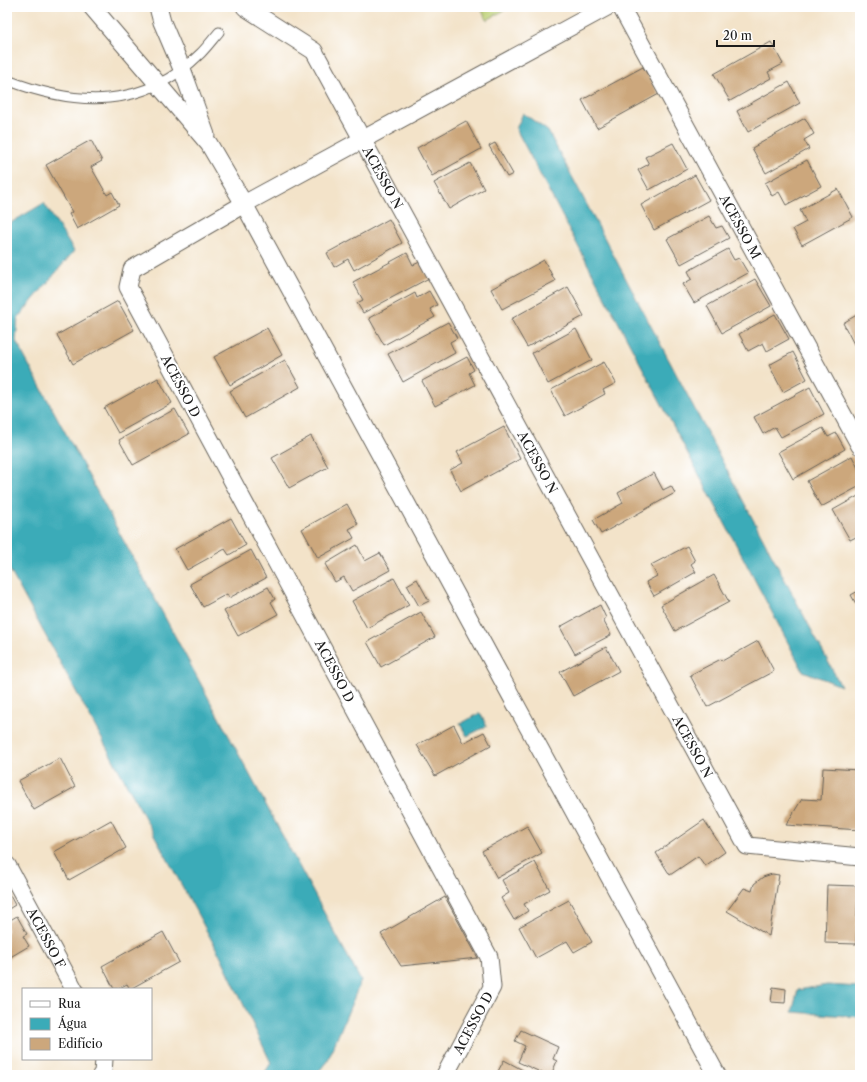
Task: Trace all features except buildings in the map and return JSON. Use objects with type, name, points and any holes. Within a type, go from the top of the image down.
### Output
[{"type":"street","points":[[92,7],[209,144],[244,204],[717,1075]]},
{"type":"street","points":[[158,7],[162,22],[182,69],[209,144]]},
{"type":"street","name":"ACESSO N","points":[[245,7],[314,51],[747,846],[860,857]]},
{"type":"street","points":[[244,204],[607,7]]},
{"type":"street","name":"ACESSO M","points":[[621,7],[860,446]]},
{"type":"street","name":"ACESSO D","points":[[244,204],[132,269],[128,287],[489,957],[492,987],[445,1075]]},
{"type":"street","name":"ACESSO F","points":[[7,865],[73,988]]},
{"type":"street","points":[[101,1075],[103,1073],[104,1060]]},
{"type":"lane","points":[[7,80],[27,88],[76,99],[109,99],[134,94],[158,84],[182,69],[201,53],[219,32]]},
{"type":"green space","points":[[480,7],[510,7],[487,20]]},
{"type":"water","points":[[523,113],[548,131],[841,686],[803,671],[516,129]]},
{"type":"water","points":[[44,203],[74,251],[18,318],[16,341],[361,981],[328,1060],[316,1075],[263,1075],[271,1063],[223,961],[7,565],[7,225]]},
{"type":"water","points":[[480,713],[487,726],[467,736],[460,724]]},
{"type":"water","points":[[827,985],[860,987],[860,1017],[792,1012],[798,990]]}]
